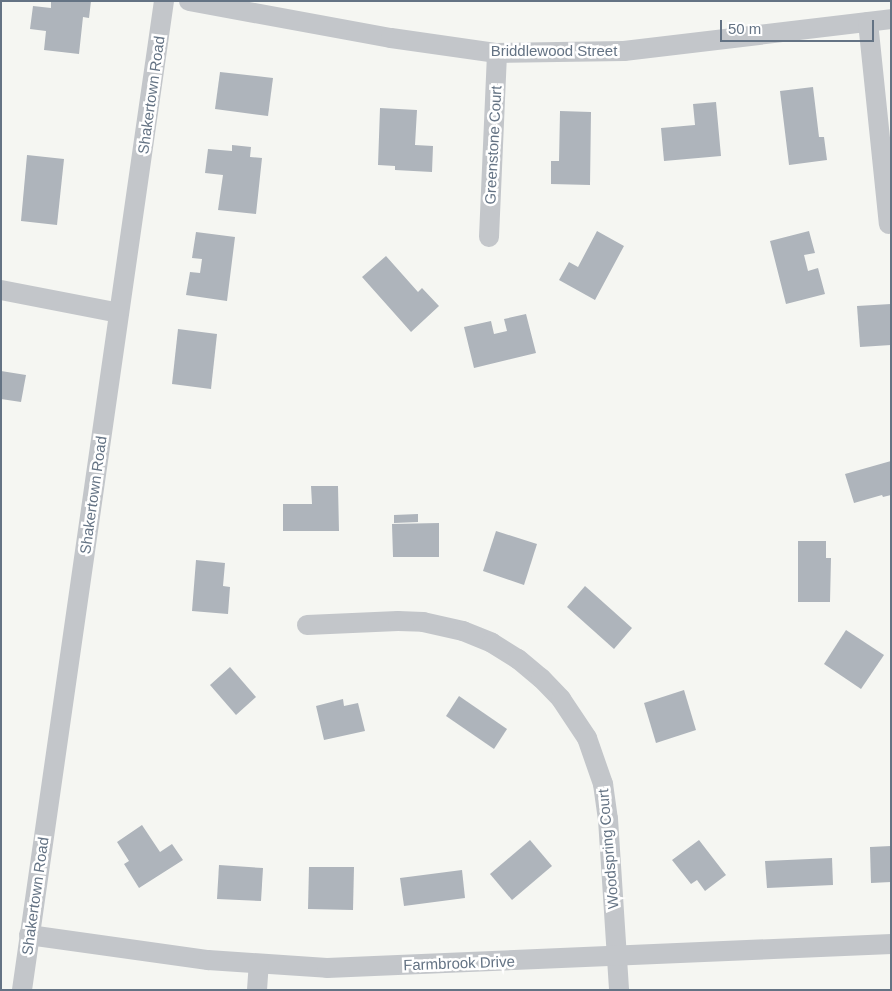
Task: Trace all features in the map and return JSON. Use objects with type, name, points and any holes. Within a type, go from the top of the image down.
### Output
[{"type":"street","name":"Shakertown Road","points":[[22,990],[164,1]]},
{"type":"street","name":"Briddlewood Street","points":[[189,1],[391,38],[497,53],[624,51],[891,19]]},
{"type":"street","points":[[868,22],[889,224]]},
{"type":"street","name":"Greenstone Court","points":[[489,237],[497,53]]},
{"type":"street","points":[[1,290],[119,313]]},
{"type":"street","name":"Woodspring Court","points":[[307,625],[398,621],[449,627],[492,644],[518,659],[541,678],[561,699],[587,738],[597,763],[608,819],[619,990]]},
{"type":"street","name":"Farmbrook Drive","points":[[30,935],[208,960],[327,968],[891,944]]},
{"type":"street","points":[[257,990],[259,964]]},
{"type":"building","points":[[51,1],[91,1],[89,18],[83,17],[79,54],[44,50],[46,31],[30,29],[33,6],[51,8]]},
{"type":"building","points":[[220,72],[273,78],[268,116],[215,109]]},
{"type":"building","points":[[813,87],[819,137],[824,137],[827,160],[789,165],[780,91]]},
{"type":"building","points":[[716,102],[721,156],[664,161],[661,128],[695,125],[693,104]]},
{"type":"building","points":[[380,108],[417,110],[415,145],[433,146],[432,172],[395,170],[395,166],[378,165]]},
{"type":"building","points":[[560,111],[591,112],[590,185],[551,184],[551,161],[559,161]]},
{"type":"building","points":[[232,145],[251,147],[250,157],[262,158],[256,214],[218,210],[223,175],[205,173],[208,149],[232,151]]},
{"type":"building","points":[[27,155],[64,159],[57,225],[21,221]]},
{"type":"building","points":[[597,231],[624,246],[595,300],[559,280],[569,262],[578,267]]},
{"type":"building","points":[[809,231],[815,253],[804,255],[808,271],[818,268],[825,294],[786,304],[770,241]]},
{"type":"building","points":[[196,232],[235,237],[227,301],[186,295],[190,272],[200,273],[202,259],[192,258]]},
{"type":"building","points":[[386,256],[418,292],[422,288],[439,306],[411,332],[362,277]]},
{"type":"building","points":[[891,304],[891,345],[860,347],[857,306]]},
{"type":"building","points":[[526,314],[536,353],[474,368],[464,327],[491,321],[494,334],[507,331],[504,319]]},
{"type":"building","points":[[178,329],[217,334],[211,389],[172,384]]},
{"type":"building","points":[[1,371],[26,375],[21,402],[1,399]]},
{"type":"building","points":[[891,461],[891,495],[883,497],[882,495],[854,503],[845,474]]},
{"type":"building","points":[[311,486],[338,486],[339,531],[283,531],[283,504],[312,504]]},
{"type":"building","points":[[418,514],[418,522],[394,523],[394,515]]},
{"type":"building","points":[[439,523],[439,557],[393,557],[392,524]]},
{"type":"building","points":[[496,531],[537,544],[524,585],[483,571]]},
{"type":"building","points":[[798,541],[826,541],[826,558],[831,558],[830,602],[798,602]]},
{"type":"building","points":[[196,560],[225,563],[223,586],[230,587],[228,614],[192,611]]},
{"type":"building","points":[[585,586],[632,628],[614,649],[567,607]]},
{"type":"building","points":[[846,630],[884,655],[861,689],[824,664]]},
{"type":"building","points":[[230,667],[256,697],[236,715],[210,685]]},
{"type":"building","points":[[684,690],[696,730],[656,743],[644,703]]},
{"type":"building","points":[[459,696],[507,729],[494,749],[446,716]]},
{"type":"building","points":[[343,699],[344,706],[358,703],[365,731],[324,740],[316,706]]},
{"type":"building","points":[[142,825],[160,852],[172,844],[183,860],[139,888],[124,864],[129,861],[117,842]]},
{"type":"building","points":[[530,840],[552,866],[512,900],[490,874]]},
{"type":"building","points":[[699,840],[726,875],[705,891],[697,880],[691,884],[672,860]]},
{"type":"building","points":[[891,846],[891,882],[871,883],[870,847]]},
{"type":"building","points":[[832,858],[833,885],[767,888],[765,861]]},
{"type":"building","points":[[219,865],[263,868],[261,901],[217,899]]},
{"type":"building","points":[[309,867],[354,867],[353,910],[308,909]]},
{"type":"building","points":[[462,870],[465,898],[404,906],[400,878]]}]
